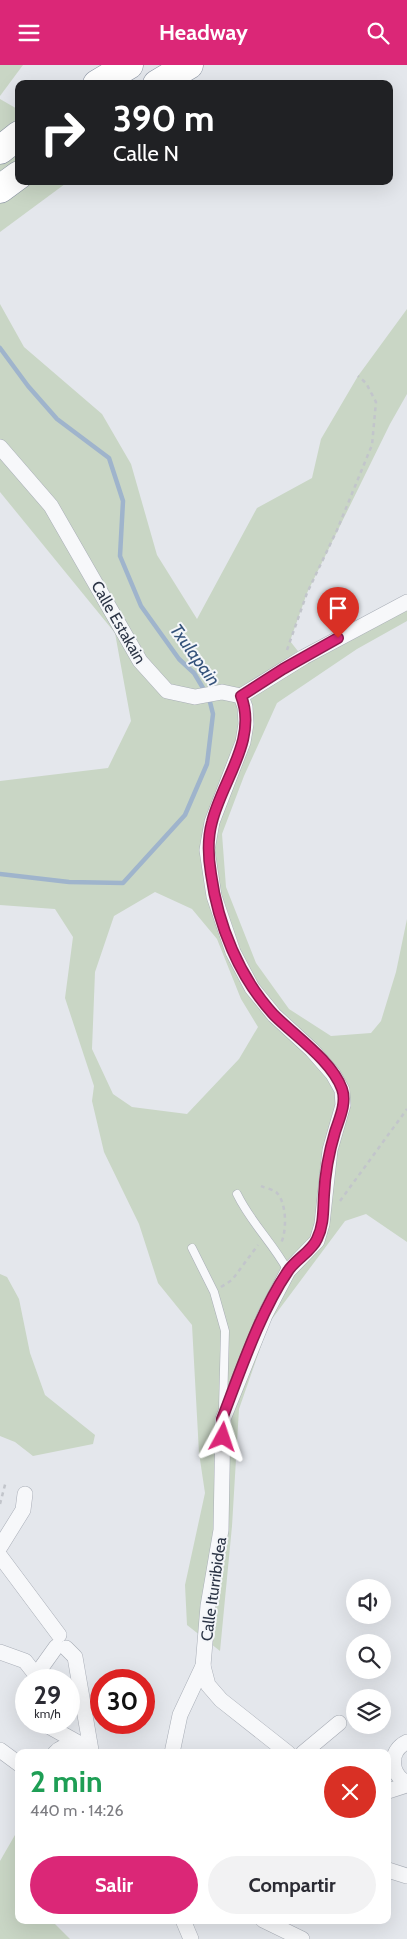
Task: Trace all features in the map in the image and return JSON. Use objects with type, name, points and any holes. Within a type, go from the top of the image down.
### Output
[{"type":"highway","points":[[104,80],[129,65]]},
{"type":"highway","points":[[164,80],[189,65]]},
{"type":"highway","points":[[0,189],[15,178]]},
{"type":"street","name":"Calle Estakain","points":[[0,447],[51,506],[140,661],[167,691],[194,697],[222,692],[241,696]]},
{"type":"street","points":[[222,1419],[265,1315],[288,1271],[317,1241],[322,1224],[330,1149],[343,1105],[342,1090],[333,1074],[274,1015],[252,988],[233,952],[214,895],[208,849],[212,822],[243,742],[246,724],[245,707],[241,696],[283,669],[407,602]]},
{"type":"street","name":"Calle Iturribidea","points":[[173,1749],[180,1715],[203,1666],[208,1606],[221,1530],[222,1419]]},
{"type":"street","points":[[0,1547],[23,1510],[25,1493]]},
{"type":"street","points":[[0,1556],[60,1643],[75,1657],[92,1749]]},
{"type":"street","points":[[42,1669],[60,1643]]},
{"type":"street","points":[[0,1653],[25,1661],[30,1669]]},
{"type":"street","points":[[203,1666],[208,1685],[222,1700],[283,1749]]},
{"type":"street","points":[[308,1749],[339,1723]]},
{"type":"street","points":[[62,1734],[88,1749]]},
{"type":"street","points":[[391,1790],[407,1784],[396,1774],[393,1765],[396,1750],[407,1742]]},
{"type":"street","points":[[59,1749],[75,1745],[86,1749]]},
{"type":"street","points":[[0,1750],[15,1762]]},
{"type":"street","points":[[391,1871],[407,1876]]},
{"type":"street","points":[[185,1924],[191,1939]]},
{"type":"street","points":[[271,1924],[302,1939]]},
{"type":"lane","points":[[237,1194],[246,1214],[264,1238],[277,1251],[288,1271]]},
{"type":"lane","points":[[192,1248],[214,1292],[225,1331],[222,1419]]},
{"type":"path","points":[[283,669],[290,641],[307,593],[338,530],[372,445],[376,402],[366,383],[358,376]]},
{"type":"path","points":[[322,1224],[407,1109]]},
{"type":"path","points":[[260,1186],[275,1191],[281,1199],[285,1222],[284,1238],[277,1251]]},
{"type":"path","points":[[214,1292],[232,1280],[264,1238]]},
{"type":"path","points":[[0,1504],[6,1481]]},
{"type":"green space","points":[[0,65],[23,65],[0,96]]},
{"type":"green space","points":[[0,99],[15,108],[15,185],[64,185],[0,232]]},
{"type":"green space","points":[[0,304],[24,347],[102,414],[131,464],[157,555],[197,619],[257,508],[312,478],[321,439],[358,376],[407,309],[407,394],[390,424],[307,593],[290,641],[301,655],[407,596],[407,621],[357,649],[277,703],[244,776],[222,834],[226,887],[256,963],[289,1009],[331,1036],[371,1033],[381,1021],[396,972],[407,919],[407,1242],[366,1214],[345,1221],[269,1323],[239,1409],[232,1526],[220,1651],[187,1625],[185,1585],[205,1493],[199,1453],[192,1325],[158,1283],[139,1224],[104,1152],[92,1101],[94,1086],[65,998],[73,937],[55,909],[0,905],[0,781],[108,768],[131,721],[115,633],[0,492]],"holes":[[[155,892],[192,909],[217,939],[241,999],[258,1027],[239,1059],[187,1114],[132,1107],[113,1094],[92,1049],[95,972],[114,916]]]},
{"type":"green space","points":[[0,1274],[7,1277],[19,1299],[30,1353],[45,1395],[95,1435],[93,1444],[33,1456],[15,1442],[0,1436]]},
{"type":"green space","points":[[15,1835],[15,1924],[55,1924],[70,1939],[0,1939],[0,1861]]},
{"type":"waterway","name":"Txulapain","points":[[0,348],[28,386],[57,419],[109,458],[123,501],[120,556],[141,606],[179,659],[194,673],[209,698],[213,714],[207,764],[185,815],[123,883],[69,882],[0,874]]},
{"type":"route","points":[[223,1437],[222,1419],[265,1315],[288,1271],[317,1241],[322,1224],[330,1149],[343,1105],[342,1090],[333,1074],[312,1050],[274,1015],[252,988],[233,952],[214,895],[208,849],[212,822],[220,795],[243,742],[246,724],[245,707],[241,696],[283,669],[338,638]]}]
